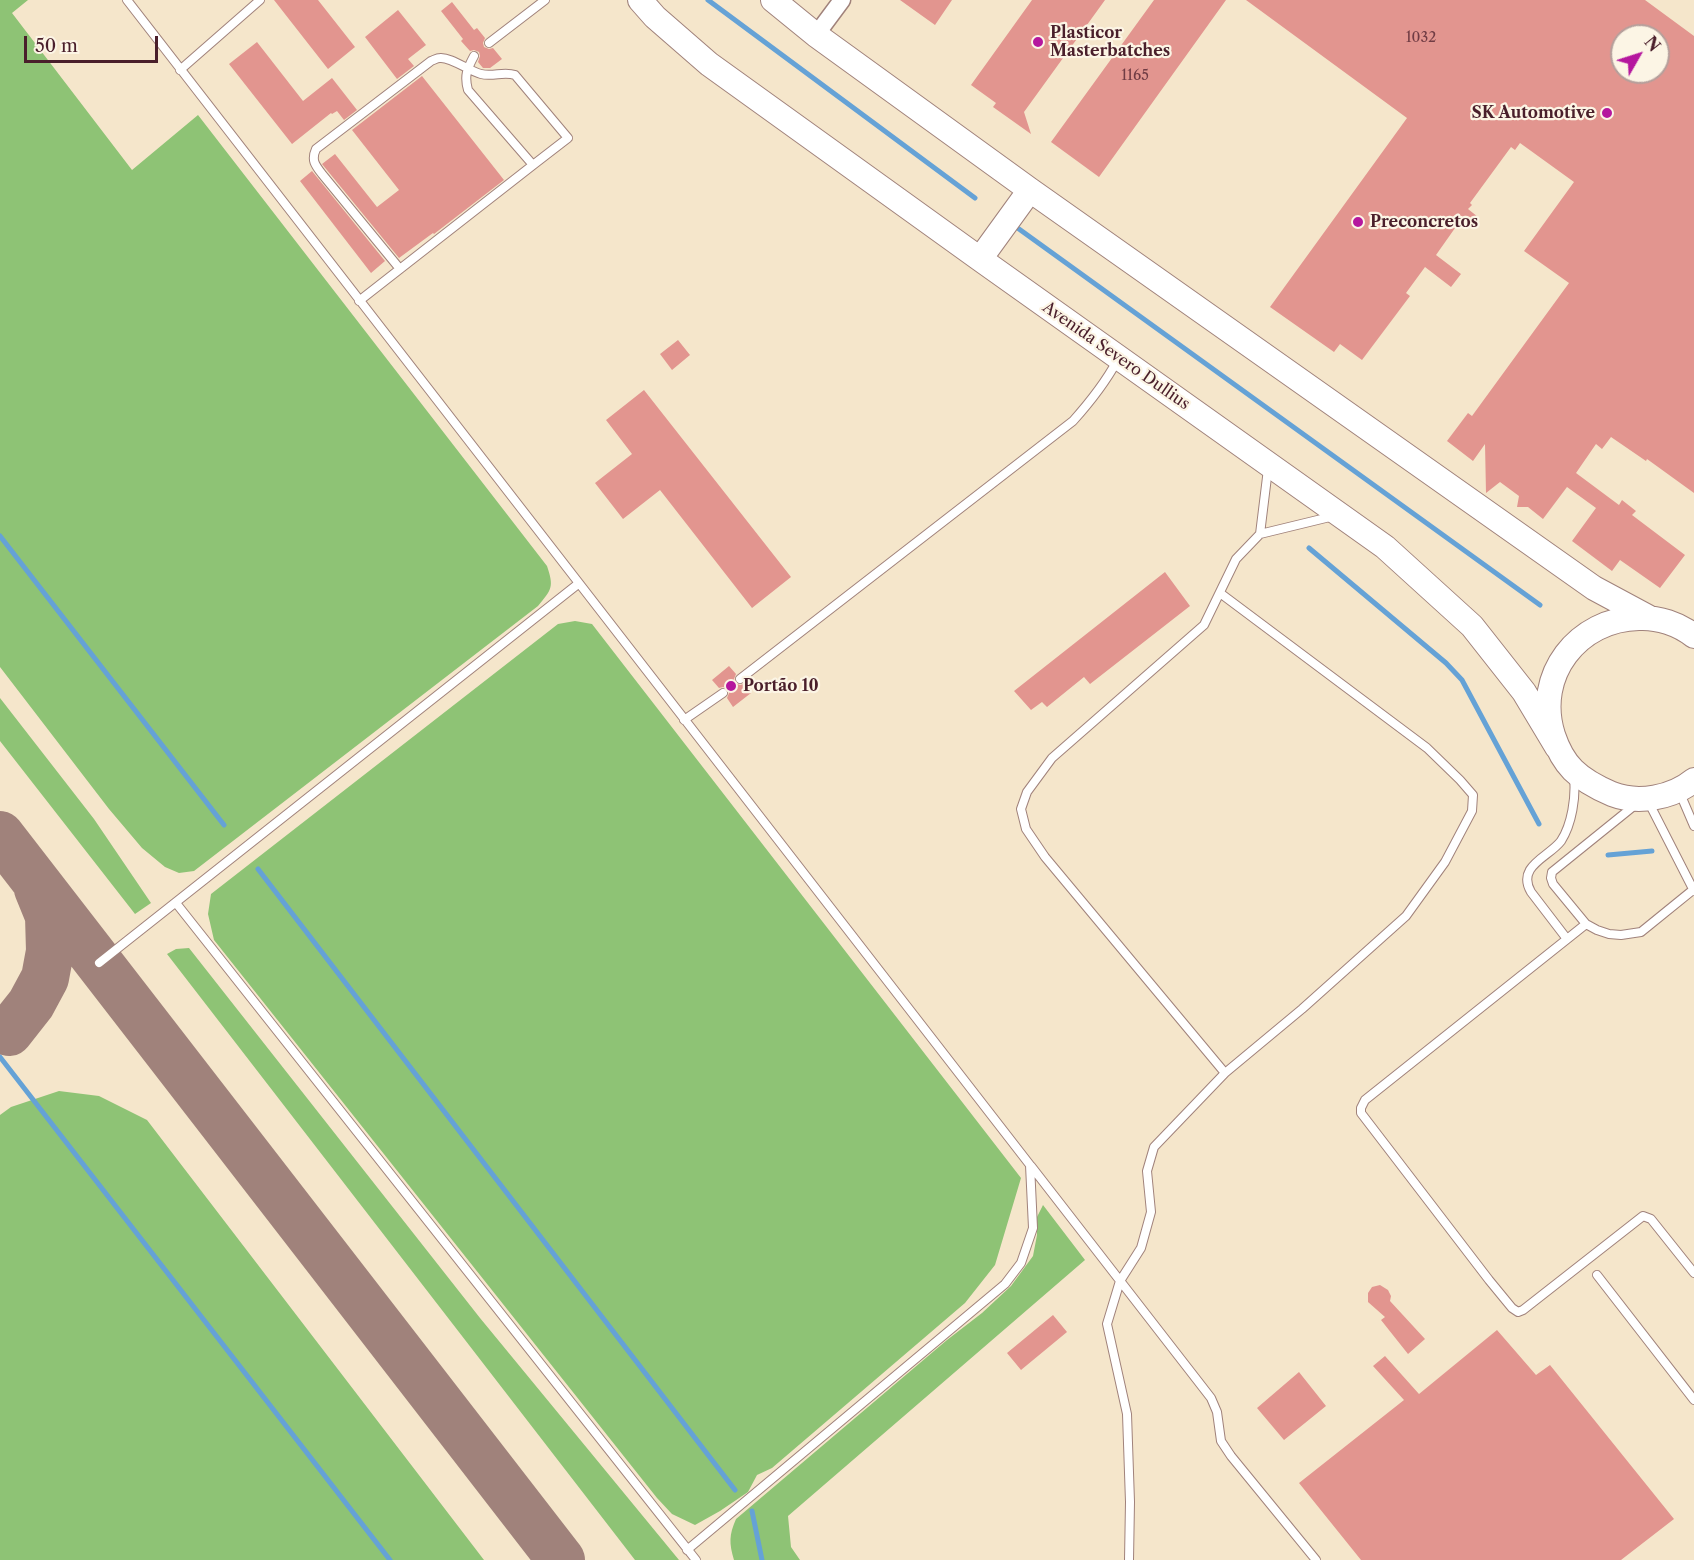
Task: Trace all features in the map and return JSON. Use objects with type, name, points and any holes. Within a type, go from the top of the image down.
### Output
[{"type":"main road","name":"Avenida Severo Dullius","points":[[640,0],[655,17],[709,64],[1385,547],[1472,626],[1524,692],[1573,770],[1595,787],[1620,797],[1646,798],[1689,789]]},
{"type":"main road","points":[[772,0],[816,35],[1030,190],[1594,588],[1648,617],[1671,623],[1693,633]]},
{"type":"main road","points":[[980,259],[1030,190]]},
{"type":"main road","points":[[1557,747],[1549,723],[1548,698],[1554,674],[1566,653],[1583,636],[1604,624],[1625,618],[1648,617]]},
{"type":"street","points":[[816,35],[842,0]]},
{"type":"lane","points":[[127,0],[1211,1398],[1217,1412],[1221,1441],[1316,1560]]},
{"type":"lane","points":[[180,70],[260,0]]},
{"type":"lane","points":[[489,43],[545,0]]},
{"type":"lane","points":[[474,56],[467,69],[465,81],[468,90],[533,165]]},
{"type":"lane","points":[[359,301],[568,138],[515,75],[508,73],[483,75],[441,57],[431,61],[316,149],[313,156],[314,163],[400,269]]},
{"type":"lane","points":[[740,679],[1073,421],[1090,401],[1119,358]]},
{"type":"lane","points":[[1260,534],[1269,465]]},
{"type":"lane","points":[[1225,1073],[1045,857],[1026,829],[1021,809],[1027,792],[1052,758],[1204,625],[1236,559],[1260,534],[1340,515]]},
{"type":"lane","points":[[99,963],[578,584]]},
{"type":"lane","points":[[1129,1560],[1127,1414],[1107,1324],[1120,1281],[1141,1248],[1151,1212],[1147,1171],[1154,1147],[1225,1073],[1302,1009],[1406,916],[1445,862],[1472,811],[1473,795],[1427,748],[1220,593]]},
{"type":"lane","points":[[684,720],[723,693]]},
{"type":"lane","points":[[1567,939],[1531,892],[1527,877],[1534,865],[1560,841],[1567,827],[1574,796],[1573,770]]},
{"type":"lane","points":[[1689,789],[1694,826]]},
{"type":"lane","points":[[1646,798],[1694,890],[1641,932],[1609,934],[1586,924],[1553,884],[1552,872],[1626,811],[1646,798]]},
{"type":"lane","points":[[176,903],[696,1560]]},
{"type":"lane","points":[[1586,924],[1365,1100],[1360,1107],[1360,1113],[1512,1308],[1518,1312],[1643,1216],[1651,1218],[1694,1273]]},
{"type":"lane","points":[[687,1550],[1005,1284],[1021,1263],[1033,1228],[1030,1166]]},
{"type":"lane","points":[[1597,1275],[1694,1400]]},
{"type":"green space","points":[[0,0],[28,0],[12,13],[132,170],[198,115],[547,566],[551,579],[549,591],[538,606],[194,871],[179,873],[165,867],[142,848],[109,809],[0,667]]},
{"type":"green space","points":[[575,621],[592,624],[1021,1178],[995,1265],[965,1303],[772,1468],[757,1475],[748,1492],[695,1525],[672,1514],[657,1498],[214,940],[208,914],[211,894],[558,624]]},
{"type":"green space","points":[[0,698],[94,819],[151,903],[135,914],[0,741]]},
{"type":"green space","points":[[189,948],[480,1318],[679,1560],[635,1560],[167,954],[176,949]]},
{"type":"green space","points":[[59,1091],[99,1096],[147,1120],[484,1560],[0,1560],[0,1115],[11,1107]]},
{"type":"green space","points":[[1043,1205],[1085,1260],[788,1516],[791,1547],[800,1560],[734,1560],[730,1539],[736,1519],[982,1313],[1011,1286],[1033,1256],[1037,1235],[1037,1217]]},
{"type":"building","points":[[274,0],[318,0],[355,47],[328,69]]},
{"type":"building","points":[[900,0],[952,0],[935,25]]},
{"type":"building","name":"Plasticor Masterbatches","points":[[1032,0],[1105,0],[1024,112],[1031,134],[993,107],[996,103],[971,85]]},
{"type":"building","points":[[1154,0],[1226,0],[1099,177],[1051,142]]},
{"type":"building","points":[[1246,0],[1645,0],[1694,36],[1694,493],[1647,459],[1646,461],[1611,437],[1602,449],[1596,444],[1576,473],[1619,505],[1622,500],[1636,511],[1632,515],[1685,555],[1660,588],[1620,560],[1612,571],[1572,541],[1596,508],[1567,487],[1543,519],[1528,507],[1517,507],[1519,496],[1500,482],[1486,493],[1485,444],[1473,461],[1447,441],[1468,413],[1472,416],[1569,283],[1524,251],[1574,182],[1520,143],[1515,150],[1511,147],[1470,203],[1472,205],[1468,209],[1478,217],[1470,228],[1460,221],[1436,255],[1461,274],[1451,287],[1425,267],[1406,293],[1410,296],[1362,360],[1340,344],[1334,352],[1270,307],[1407,118]]},
{"type":"building","points":[[452,2],[474,30],[477,28],[485,38],[484,47],[493,48],[502,59],[490,68],[483,68],[478,62],[479,52],[470,51],[441,11]]},
{"type":"building","points":[[398,10],[426,45],[408,59],[414,66],[397,79],[365,37]]},
{"type":"building","points":[[257,42],[303,101],[332,78],[357,110],[344,120],[337,111],[331,113],[292,144],[229,64]]},
{"type":"building","points":[[422,76],[504,180],[399,258],[322,164],[335,154],[377,207],[399,190],[352,130]]},
{"type":"building","points":[[312,171],[385,261],[371,273],[300,181]]},
{"type":"building","points":[[678,340],[690,355],[672,370],[660,354]]},
{"type":"building","points":[[644,390],[791,577],[752,608],[660,490],[623,519],[595,483],[632,454],[606,420]]},
{"type":"building","points":[[1165,572],[1190,606],[1090,684],[1084,677],[1047,707],[1042,702],[1031,710],[1014,691]]},
{"type":"building","name":"Portão 10","points":[[729,666],[736,674],[735,683],[744,684],[751,693],[733,707],[727,698],[728,689],[719,688],[712,680]]},
{"type":"building","points":[[1380,1285],[1388,1290],[1391,1296],[1390,1301],[1425,1339],[1408,1354],[1381,1320],[1385,1317],[1368,1302],[1368,1293],[1372,1287]]},
{"type":"building","points":[[1053,1315],[1067,1332],[1021,1370],[1007,1353]]},
{"type":"building","points":[[1497,1330],[1536,1375],[1550,1365],[1674,1519],[1621,1560],[1361,1560],[1299,1483],[1404,1400],[1373,1366],[1385,1356],[1419,1394]]},
{"type":"building","points":[[1299,1372],[1326,1406],[1284,1440],[1257,1408]]},
{"type":"waterway","points":[[708,0],[975,198]]},
{"type":"waterway","points":[[1019,229],[1540,605]]},
{"type":"waterway","points":[[0,536],[224,825]]},
{"type":"waterway","points":[[1309,548],[1446,663],[1462,680],[1539,824]]},
{"type":"waterway","points":[[1608,855],[1652,851]]},
{"type":"waterway","points":[[258,869],[735,1490]]},
{"type":"waterway","points":[[0,1057],[390,1560]]},
{"type":"waterway","points":[[752,1511],[762,1560]]},
{"type":"taxiway","points":[[0,835],[561,1560]]},
{"type":"taxiway","points":[[9,1032],[31,1004],[45,978],[50,951],[49,916],[38,889]]},
{"type":"place","name":"Plasticor Masterbatches","points":[[1038,42]]},
{"type":"place","name":"SK Automotive","points":[[1607,113]]},
{"type":"place","name":"Preconcretos","points":[[1358,222]]},
{"type":"place","name":"Portão 10","points":[[731,686]]}]
